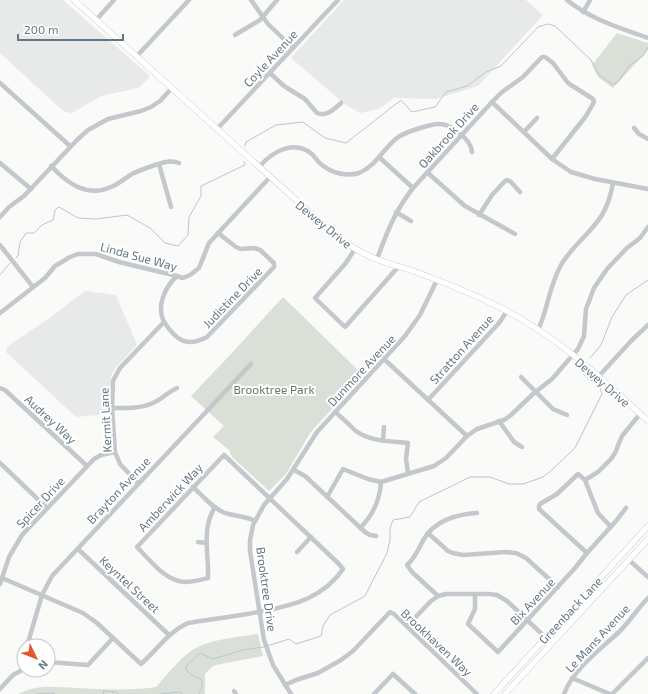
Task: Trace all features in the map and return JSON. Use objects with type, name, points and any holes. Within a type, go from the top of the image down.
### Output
[{"type":"main road","name":"Dewey Drive","points":[[74,0],[326,228],[355,249],[377,259],[437,280],[507,311],[550,337],[599,376],[648,421]]},
{"type":"main road","name":"Greenback Lane","points":[[494,694],[648,526]]},
{"type":"main road","name":"Greenback Lane","points":[[505,694],[648,539]]},
{"type":"main road","points":[[628,547],[629,560]]},
{"type":"main road","points":[[543,652],[545,637]]},
{"type":"street","points":[[97,20],[114,0]]},
{"type":"street","points":[[137,56],[189,0]]},
{"type":"street","points":[[251,0],[268,24],[293,48]]},
{"type":"street","points":[[235,35],[262,17],[277,0]]},
{"type":"street","name":"Coyle Avenue","points":[[217,129],[338,0]]},
{"type":"street","points":[[567,0],[583,12],[599,20],[648,38]]},
{"type":"street","points":[[583,12],[590,0]]},
{"type":"street","points":[[492,102],[545,57],[553,63],[568,83],[594,99],[594,102],[586,116],[552,159]]},
{"type":"street","points":[[270,73],[280,83],[305,99],[315,111],[320,114],[329,112],[341,103]]},
{"type":"street","points":[[0,83],[70,146]]},
{"type":"street","points":[[0,217],[9,207],[22,198],[31,189],[81,135],[95,125],[116,116],[146,110],[160,101],[172,88]]},
{"type":"street","name":"Oakbrook Drive","points":[[377,259],[387,231],[396,212],[413,188],[492,102],[552,159],[565,169],[579,175],[648,189]]},
{"type":"street","points":[[524,132],[536,118]]},
{"type":"street","points":[[259,167],[275,152],[291,147],[306,151],[329,170],[344,174],[354,174],[365,170],[401,135],[440,124],[453,128],[462,135],[470,144],[472,152]]},
{"type":"street","points":[[634,128],[639,134],[648,139]]},
{"type":"street","points":[[379,157],[413,188]]},
{"type":"street","points":[[51,166],[66,181],[79,188],[98,191],[110,188],[132,174],[159,164],[170,161],[179,163]]},
{"type":"street","points":[[0,163],[31,189]]},
{"type":"street","points":[[159,164],[170,207]]},
{"type":"street","points":[[428,173],[459,201],[479,215],[516,234]]},
{"type":"street","name":"Linda Sue Way","points":[[0,313],[45,278],[59,263],[70,257],[88,253],[183,278],[190,275],[199,268],[206,248],[218,233],[270,177]]},
{"type":"street","points":[[479,215],[494,192],[505,181],[507,180],[511,182],[520,192]]},
{"type":"street","points":[[538,330],[543,319],[550,290],[556,274],[571,251],[603,215],[613,183]]},
{"type":"street","points":[[396,212],[411,221]]},
{"type":"street","points":[[327,497],[342,469],[368,479],[381,482],[434,466],[442,462],[467,436],[482,426],[499,422],[511,416],[535,392],[552,379],[573,355],[582,341],[586,309],[598,282],[607,269],[627,248],[640,238],[648,227]]},
{"type":"street","name":"Judistine Drive","points":[[164,322],[173,335],[179,339],[186,342],[198,342],[207,337],[274,267],[274,263],[264,252],[254,248],[241,249],[236,247],[218,233]]},
{"type":"street","points":[[0,246],[13,260],[33,287]]},
{"type":"street","points":[[355,249],[345,264],[315,298],[345,326],[399,266]]},
{"type":"street","points":[[164,322],[161,313],[162,298],[167,288],[177,276]]},
{"type":"street","name":"Dunmore Avenue","points":[[294,470],[314,436],[405,336],[426,304],[437,280]]},
{"type":"street","name":"Stratton Avenue","points":[[428,400],[499,322],[507,311]]},
{"type":"street","name":"Kermit Lane","points":[[138,483],[120,464],[115,452],[112,408],[113,380],[116,373],[164,322]]},
{"type":"street","points":[[599,376],[648,325]]},
{"type":"street","points":[[384,359],[467,436]]},
{"type":"street","name":"Brayton Avenue","points":[[29,638],[42,595],[52,576],[251,364]]},
{"type":"street","points":[[521,378],[554,409],[567,415]]},
{"type":"street","name":"Audrey Way","points":[[0,388],[5,390],[87,466]]},
{"type":"street","points":[[112,408],[152,404],[177,388]]},
{"type":"street","points":[[335,412],[358,432],[369,438],[408,443],[406,459],[408,473]]},
{"type":"street","points":[[585,480],[598,472],[611,459],[622,436],[640,414]]},
{"type":"street","points":[[499,422],[514,442],[522,447]]},
{"type":"street","points":[[383,441],[384,427]]},
{"type":"street","name":"Spicer Drive","points":[[0,584],[9,557],[16,543],[27,530],[94,459],[101,455],[115,452]]},
{"type":"street","name":"Amberwick Way","points":[[215,507],[208,519],[206,543],[208,578],[186,582],[170,578],[137,547],[224,455],[270,498]]},
{"type":"street","points":[[0,463],[47,508]]},
{"type":"street","points":[[294,470],[305,476],[367,534],[376,536]]},
{"type":"street","name":"Brooktree Drive","points":[[290,694],[268,652],[264,640],[250,551],[252,530],[255,520],[264,505],[294,470]]},
{"type":"street","points":[[587,553],[543,513],[539,509],[539,506],[557,494],[578,474],[585,480],[598,513],[611,527]]},
{"type":"street","points":[[360,528],[370,518],[375,508],[380,492],[381,482]]},
{"type":"street","points":[[193,487],[215,507],[225,513],[255,520]]},
{"type":"street","points":[[2,578],[83,613],[97,623],[141,664],[169,635],[180,626],[188,623],[284,608],[310,598],[332,582],[343,569],[270,498]]},
{"type":"street","name":"Bix Avenue","points":[[475,594],[475,609],[468,624],[498,652],[575,568],[626,508]]},
{"type":"street","points":[[438,596],[412,572],[407,565],[416,555],[424,538],[433,528],[456,516],[478,513]]},
{"type":"street","points":[[428,533],[448,551],[458,554],[516,553],[526,558],[558,587]]},
{"type":"street","points":[[297,552],[311,537]]},
{"type":"street","points":[[198,542],[206,543]]},
{"type":"street","name":"Keyntel Street","points":[[78,548],[169,635]]},
{"type":"street","points":[[629,560],[648,577]]},
{"type":"street","points":[[407,626],[431,601],[438,596],[446,594],[494,594],[502,598],[545,637]]},
{"type":"street","name":"Le Mans Avenue","points":[[564,694],[572,678],[578,671],[626,625],[648,598]]},
{"type":"street","name":"Brookhaven Way","points":[[285,685],[318,673],[341,660],[353,651],[390,612],[407,626],[477,694]]},
{"type":"street","points":[[56,663],[88,665],[114,638]]},
{"type":"street","points":[[572,678],[611,694],[648,658]]},
{"type":"street","points":[[0,689],[16,674]]},
{"type":"street","points":[[374,694],[393,674],[416,694]]},
{"type":"shaded area","points":[[0,0],[63,0],[150,76],[140,87],[101,96],[72,113],[66,112],[0,53]]},
{"type":"shaded area","points":[[344,0],[526,0],[543,15],[478,86],[436,99],[394,98],[379,109],[360,113],[346,105],[291,58]]},
{"type":"shaded area","points":[[85,291],[116,295],[137,345],[116,367],[111,376],[109,390],[109,414],[76,417],[6,352],[7,347],[51,317]]},
{"type":"green space","points":[[617,33],[648,43],[648,50],[613,88],[598,77],[592,65]]},
{"type":"green space","name":"Brooktree Park","points":[[283,297],[363,375],[310,433],[286,474],[269,491],[232,457],[229,450],[213,437],[224,426],[191,396]]},
{"type":"green space","points":[[258,634],[263,656],[213,666],[205,674],[205,694],[18,694],[39,687],[136,689],[156,687],[180,660],[196,648],[218,640]]},
{"type":"waterway","points":[[245,146],[246,142],[276,125],[303,122],[325,138],[346,143],[401,100],[412,112],[435,107],[446,92],[467,86],[486,72],[501,66],[538,27],[548,24],[555,26],[591,60],[599,75],[612,84],[617,83],[630,65],[643,56],[648,47]]},
{"type":"waterway","points":[[16,258],[18,256],[20,242],[26,233],[34,233],[42,225],[53,220],[55,210],[59,207],[78,218],[96,219],[127,215],[150,228],[165,243],[178,246],[188,235],[189,217],[201,196],[201,186],[245,165],[244,162]]},
{"type":"waterway","points":[[0,275],[10,263]]},
{"type":"waterway","points":[[590,358],[601,345],[612,317],[626,295],[648,280]]},
{"type":"waterway","points":[[267,646],[289,639],[296,644],[321,636],[323,626],[330,615],[365,596],[387,553],[390,540],[390,528],[393,520],[410,517],[419,502],[470,477],[490,477],[509,484],[523,484],[543,477],[554,468],[575,448],[602,394],[600,388],[582,373],[581,370]]},
{"type":"waterway","points":[[199,694],[202,688],[202,680],[186,670],[187,665],[200,653],[213,659],[243,650],[264,647]]},
{"type":"waterway","points":[[104,694],[103,691],[116,692],[119,694]]},
{"type":"waterway","points":[[160,694],[180,692],[182,694]]},
{"type":"waterway","points":[[36,694],[55,694]]}]
